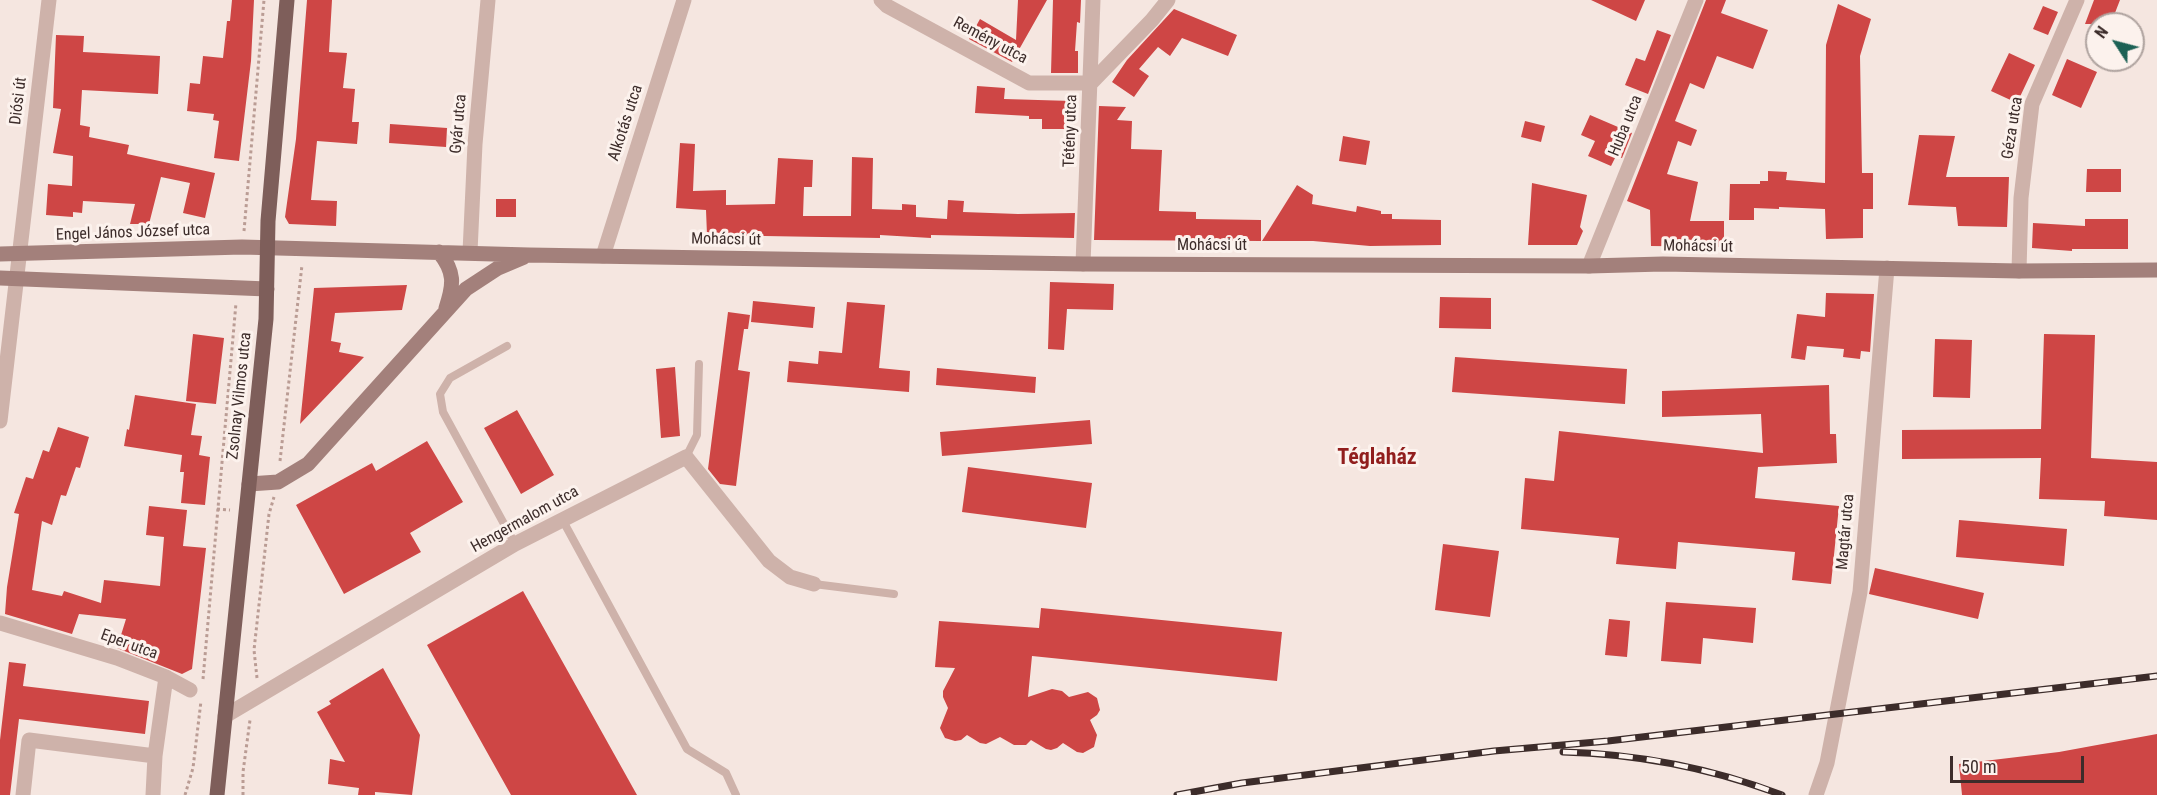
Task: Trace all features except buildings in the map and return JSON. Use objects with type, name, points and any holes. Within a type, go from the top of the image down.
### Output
[{"type":"main road","name":"Zsolnay Vilmos utca","points":[[217,795],[267,289],[267,249],[287,0]]},
{"type":"main road","name":"Engel János József utca","points":[[0,254],[242,247],[267,249]]},
{"type":"main road","name":"Mohácsi út","points":[[267,249],[1083,264],[1589,266],[1663,264],[2019,271],[2157,270]]},
{"type":"main road","points":[[439,252],[448,263],[452,277],[452,290],[445,311]]},
{"type":"main road","points":[[249,484],[278,482],[308,464],[466,290],[498,268],[529,255]]},
{"type":"main road","points":[[0,278],[267,289]]},
{"type":"street","name":"Diósi út","points":[[0,421],[49,0]]},
{"type":"street","name":"Gyár utca","points":[[470,252],[475,144],[488,0]]},
{"type":"street","name":"Alkotás utca","points":[[603,256],[684,0]]},
{"type":"street","name":"Remény utca","points":[[881,0],[887,6],[1029,83],[1091,83]]},
{"type":"street","name":"Tétény utca","points":[[1083,264],[1093,0]]},
{"type":"street","points":[[1091,83],[1152,20],[1168,0]]},
{"type":"street","name":"Huba utca","points":[[1589,266],[1696,0]]},
{"type":"street","name":"Géza utca","points":[[2019,271],[2021,198],[2032,104],[2076,0]]},
{"type":"street","name":"Magtár utca","points":[[1816,795],[1827,763],[1860,592],[1887,268]]},
{"type":"street","points":[[686,457],[769,561],[790,577],[814,584]]},
{"type":"street","name":"Hengermalom utca","points":[[225,716],[515,544],[686,457]]},
{"type":"street","name":"Eper utca","points":[[0,623],[117,658],[166,677],[153,795]]},
{"type":"street","points":[[166,677],[198,688]]},
{"type":"street","points":[[22,795],[29,740],[156,756]]},
{"type":"lane","points":[[507,346],[450,378],[440,394],[443,412],[515,544]]},
{"type":"lane","points":[[686,457],[697,435],[699,364]]},
{"type":"lane","points":[[562,519],[687,749],[726,773],[736,795]]},
{"type":"lane","points":[[814,584],[894,594]]},
{"type":"path","points":[[242,247],[264,0]]},
{"type":"path","points":[[243,795],[243,772],[257,676],[254,650],[269,514],[278,482],[303,250]]},
{"type":"path","points":[[186,795],[193,768],[198,688],[238,288]]},
{"type":"railway","points":[[1177,795],[1242,783],[1494,751],[1608,741],[2157,676]]},
{"type":"railway","points":[[1563,752],[1647,759],[1674,764],[1729,777],[1782,795]]},
{"type":"district","name":"Téglaház","points":[[1377,458]]}]
